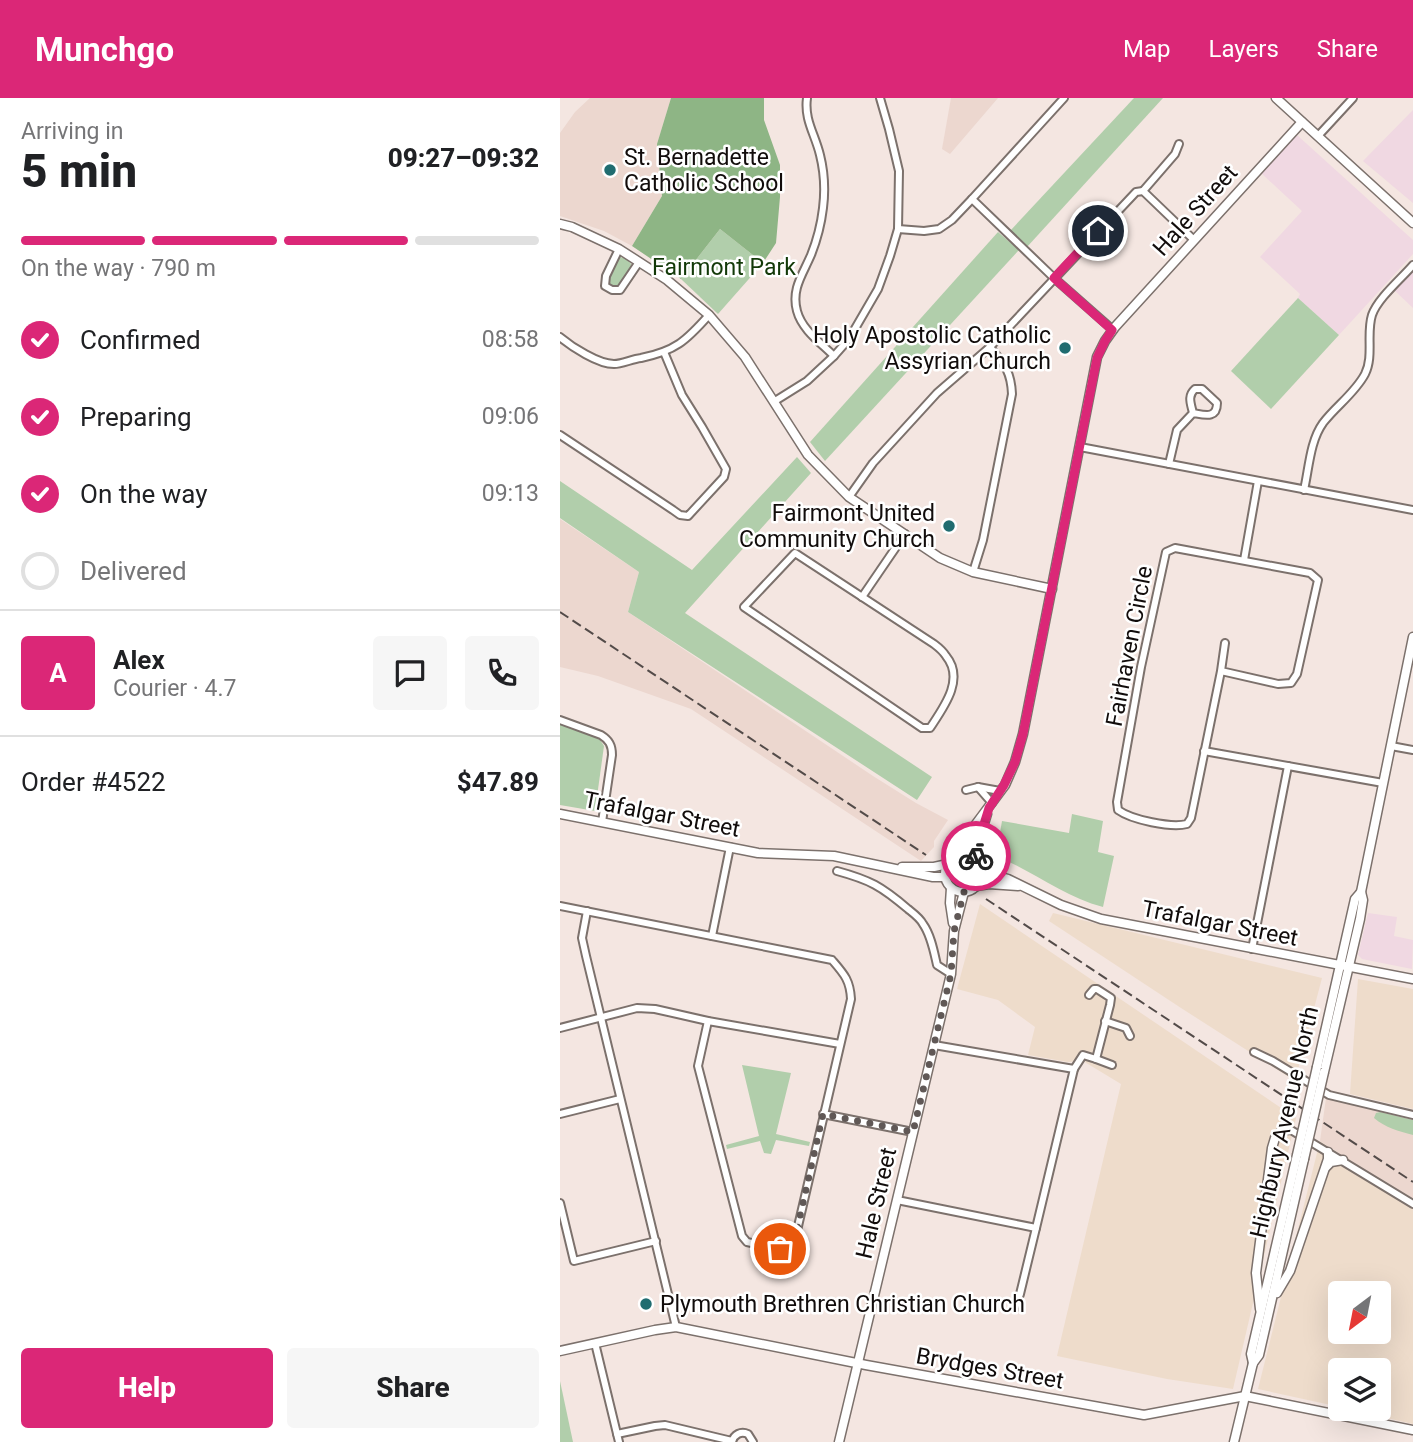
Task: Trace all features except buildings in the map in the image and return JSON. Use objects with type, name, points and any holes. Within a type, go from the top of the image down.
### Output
[{"type":"street","points":[[807,98],[806,113],[820,156],[824,205],[819,233],[797,281],[795,299],[797,313],[807,330],[834,356]]},
{"type":"street","points":[[775,401],[807,380],[834,356],[849,339],[878,289],[898,229],[899,170],[880,98]]},
{"type":"street","points":[[898,229],[939,229],[952,220],[1064,98]]},
{"type":"street","points":[[1276,98],[1413,223]]},
{"type":"street","points":[[1318,136],[1353,98]]},
{"type":"street","name":"Hale Street","points":[[959,857],[967,847],[976,824],[1000,792],[1015,762],[1023,734],[1097,358],[1112,330],[1302,122]]},
{"type":"street","points":[[849,497],[873,463],[937,393],[990,347],[1126,201],[1136,192],[1143,191],[1175,154],[1179,144]]},
{"type":"street","points":[[1143,191],[1194,240]]},
{"type":"street","points":[[972,200],[1112,330]]},
{"type":"street","points":[[560,224],[572,227],[639,262],[667,280],[709,316],[745,357],[808,455],[849,497],[940,558],[973,572],[1052,589]]},
{"type":"street","points":[[619,250],[606,276],[605,286],[612,290],[620,289],[639,262]]},
{"type":"street","points":[[1304,490],[1315,438],[1322,424],[1366,373],[1370,359],[1372,316],[1379,303],[1413,265]]},
{"type":"street","points":[[560,337],[583,354],[612,364],[664,352],[692,335],[709,316]]},
{"type":"street","points":[[973,572],[983,540],[1012,394],[1011,379],[1006,366],[990,347]]},
{"type":"street","points":[[560,435],[680,515],[688,516],[724,477],[726,469],[682,395],[664,352]]},
{"type":"street","points":[[1195,389],[1202,389],[1216,403],[1217,409],[1208,416],[1193,414],[1189,399],[1191,393],[1195,389]]},
{"type":"street","points":[[1169,464],[1177,430],[1193,414]]},
{"type":"street","points":[[1080,447],[1413,510]]},
{"type":"street","points":[[1244,560],[1258,481]]},
{"type":"street","points":[[863,597],[905,534]]},
{"type":"street","name":"Fairhaven Circle","points":[[1175,548],[1244,560],[1310,573],[1318,580],[1297,674],[1291,683],[1278,684],[1221,671],[1191,818],[1187,824],[1178,826],[1126,816],[1118,810],[1117,802],[1166,552],[1175,548]]},
{"type":"street","points":[[795,552],[863,597],[934,644],[948,657],[955,675],[950,695],[930,728],[922,728],[744,607],[795,552]]},
{"type":"street","name":"Highbury Avenue North","points":[[1234,1442],[1253,1363],[1259,1355],[1272,1302],[1321,1070],[1349,968],[1363,901],[1361,892],[1413,637]]},
{"type":"street","points":[[1221,671],[1225,643]]},
{"type":"street","points":[[560,720],[601,735],[609,741],[612,748],[602,822]]},
{"type":"street","points":[[1391,746],[1413,750]]},
{"type":"street","points":[[1204,751],[1383,783]]},
{"type":"street","points":[[1252,949],[1288,766]]},
{"type":"street","points":[[967,790],[978,788],[1000,792]]},
{"type":"street","points":[[978,788],[991,806]]},
{"type":"street","name":"Hale Street","points":[[976,863],[976,850],[991,806]]},
{"type":"street","name":"Trafalgar Street","points":[[560,814],[758,853],[834,856],[933,877],[945,877]]},
{"type":"street","points":[[712,936],[730,847]]},
{"type":"street","points":[[968,857],[976,863],[980,872],[976,886],[964,892],[951,888],[945,877],[945,870],[953,859],[968,857]]},
{"type":"street","name":"Trafalgar Street","points":[[881,866],[934,867],[948,864]]},
{"type":"street","points":[[837,871],[866,878],[886,890],[911,911],[923,923],[934,949],[937,965],[951,974]]},
{"type":"street","name":"Trafalgar Street","points":[[980,872],[1008,879],[1061,905],[1101,919],[1413,979]]},
{"type":"street","name":"Trafalgar Street","points":[[976,886],[989,884],[1025,887]]},
{"type":"street","name":"Hale Street","points":[[951,888],[954,931]]},
{"type":"street","name":"Hale Street","points":[[839,1442],[951,974],[954,931],[964,892]]},
{"type":"street","name":"Highbury Avenue North","points":[[1321,1070],[1339,966],[1355,899],[1361,892]]},
{"type":"street","points":[[560,906],[832,960],[844,974],[850,986],[851,999],[792,1252],[747,1242],[742,1236],[698,1066],[708,1021]]},
{"type":"street","points":[[587,911],[582,938],[677,1327]]},
{"type":"street","points":[[1089,995],[1097,989],[1111,998],[1096,1059]]},
{"type":"street","points":[[560,1028],[637,1008],[655,1009],[840,1044]]},
{"type":"street","points":[[1105,1021],[1126,1028],[1130,1036]]},
{"type":"street","points":[[933,1045],[1074,1069]]},
{"type":"street","points":[[1254,1052],[1329,1095],[1413,1115]]},
{"type":"street","points":[[1015,1308],[1074,1069],[1083,1055],[1112,1065]]},
{"type":"street","points":[[560,1114],[620,1099]]},
{"type":"street","points":[[823,1114],[913,1132]]},
{"type":"street","points":[[1260,1314],[1256,1273],[1272,1148],[1275,1138],[1282,1130],[1291,1130],[1413,1204]]},
{"type":"street","points":[[1272,1302],[1290,1271],[1328,1159],[1328,1152]]},
{"type":"street","name":"Highbury Avenue North","points":[[1253,1363],[1251,1354],[1260,1314],[1301,1157]]},
{"type":"street","points":[[1324,1169],[1331,1162],[1343,1160]]},
{"type":"street","points":[[897,1200],[1036,1228]]},
{"type":"street","points":[[560,1203],[574,1261],[656,1241]]},
{"type":"street","name":"Brydges Street","points":[[560,1351],[677,1327],[858,1364],[1144,1415],[1245,1396],[1413,1430]]},
{"type":"street","points":[[595,1343],[618,1438],[665,1425],[732,1442],[736,1435],[742,1433],[751,1436],[753,1442]]},
{"type":"shaded area","name":"St. Bernadette Catholic School","points":[[590,98],[671,98],[657,144],[662,196],[632,246],[604,231],[560,216],[560,133],[575,112]]},
{"type":"shaded area","points":[[951,98],[998,98],[950,154],[942,149]]},
{"type":"shaded area","points":[[1413,110],[1413,203],[1363,161]]},
{"type":"shaded area","points":[[1297,135],[1413,240],[1413,254],[1339,335],[1298,298],[1300,294],[1260,257],[1302,211],[1260,172]]},
{"type":"shaded area","points":[[1413,271],[1413,308],[1394,290]]},
{"type":"shaded area","points":[[560,519],[639,572],[628,612],[873,776],[948,820],[934,841],[934,847],[921,861],[691,709],[598,676],[560,667]]},
{"type":"shaded area","points":[[980,904],[1296,1118],[1233,1389],[1167,1379],[1057,1356],[1121,1084],[1083,1061],[1068,1062],[1028,1055],[1035,1027],[998,1000],[957,989]]},
{"type":"shaded area","points":[[1053,913],[1322,978],[1295,1081],[1049,921]]},
{"type":"shaded area","points":[[1368,913],[1397,917],[1394,936],[1413,940],[1412,969],[1362,959],[1358,955]]},
{"type":"shaded area","points":[[1358,979],[1413,989],[1413,1109],[1350,1094]]},
{"type":"shaded area","points":[[1326,1098],[1413,1120],[1413,1201],[1320,1141]]},
{"type":"shaded area","points":[[1320,1141],[1413,1201],[1413,1424],[1391,1419],[1391,1358],[1328,1358],[1328,1404],[1258,1389]]},
{"type":"green space","points":[[671,98],[764,98],[764,120],[780,165],[780,197],[776,243],[763,263],[720,229],[681,279],[632,246],[662,196],[657,144]]},
{"type":"green space","points":[[1134,98],[1163,98],[1027,247],[1010,231]]},
{"type":"green space","name":"Fairmont Park","points":[[720,229],[763,263],[718,314],[681,279]]},
{"type":"green space","points":[[998,232],[1019,250],[825,461],[810,442]]},
{"type":"green space","points":[[620,257],[631,264],[628,275],[614,288],[608,284],[608,277]]},
{"type":"green space","points":[[1298,298],[1339,335],[1271,409],[1231,371]]},
{"type":"green space","points":[[797,457],[811,473],[685,613],[932,777],[917,800],[628,612],[639,572],[560,518],[560,481],[692,570]]},
{"type":"green space","points":[[560,724],[599,738],[604,746],[595,811],[560,805]]},
{"type":"green space","points":[[1072,814],[1103,821],[1098,852],[1114,856],[1103,907],[1075,897],[996,856],[1002,821],[1069,833]]},
{"type":"green space","points":[[742,1065],[791,1073],[776,1134],[810,1142],[809,1146],[776,1140],[771,1154],[764,1153],[760,1141],[727,1149],[726,1145],[759,1136]]},
{"type":"green space","points":[[1376,1113],[1413,1120],[1413,1135],[1392,1129],[1374,1118]]},
{"type":"green space","points":[[560,1381],[573,1442],[560,1442]]},
{"type":"railway","points":[[560,612],[926,855]]},
{"type":"railway","points":[[986,899],[1413,1182]]},
{"type":"way so far","points":[[780,1249],[792,1252],[823,1114],[913,1132],[951,974],[954,931],[960,904],[964,892],[979,882],[980,872],[976,856]]},
{"type":"place","name":"St. Bernadette Catholic School","points":[[610,170]]},
{"type":"place","name":"Holy Apostolic Catholic Assyrian Church","points":[[1065,348]]},
{"type":"place","name":"Fairmont United Community Church","points":[[949,526]]},
{"type":"place","name":"Plymouth Brethren Christian Church","points":[[646,1304]]},
{"type":"route","points":[[976,856],[989,808],[1015,762],[1023,734],[1097,358],[1112,330],[1054,278],[1098,231]]}]
